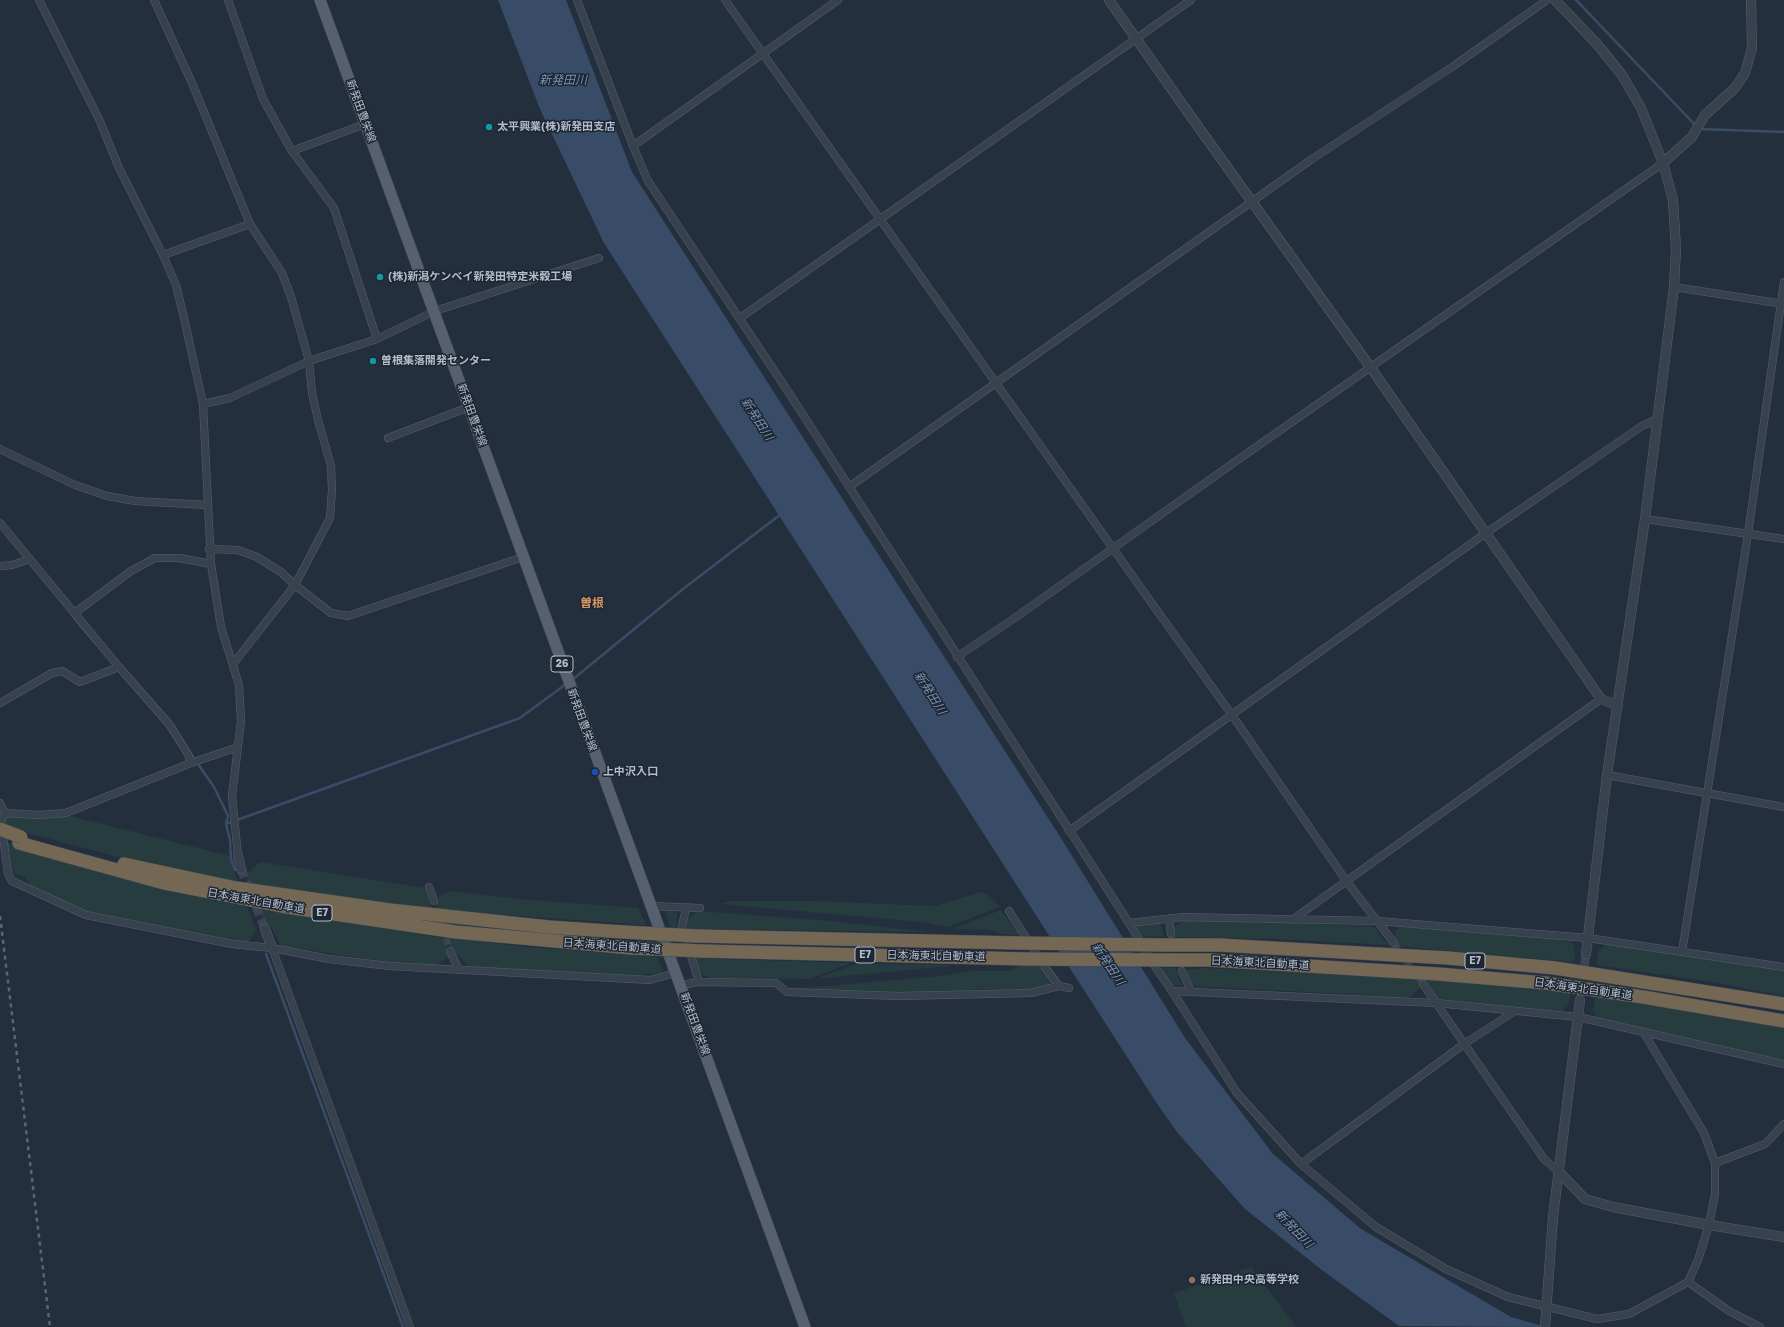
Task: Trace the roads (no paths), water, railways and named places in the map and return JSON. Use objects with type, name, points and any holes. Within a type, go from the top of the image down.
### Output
[{"type":"highway","name":"日本海東北自動車道","points":[[0,830],[20,840],[99,867],[164,883],[280,906],[456,932],[631,948],[702,951],[1217,961],[1430,973],[1545,983],[1643,997],[1784,1021]]},
{"type":"highway","name":"日本海東北自動車道","points":[[0,837],[20,840],[236,888],[466,919],[624,932],[697,936],[1019,943],[1167,939],[1219,945],[1416,956],[1555,968],[1784,1004]]},
{"type":"main road","name":"新発田豊栄線","points":[[320,0],[435,311],[650,906],[681,985],[805,1327]]},
{"type":"street","points":[[39,0],[99,119],[119,168],[163,255],[176,285],[203,404],[206,447],[209,549],[211,564],[221,627],[239,685],[241,721],[232,796],[238,856],[241,869]]},
{"type":"street","points":[[154,0],[192,83],[250,224],[282,273],[291,297],[309,361],[312,393],[331,466],[332,490],[330,518],[295,585],[233,664]]},
{"type":"street","points":[[228,0],[263,99],[292,151],[334,208],[377,339]]},
{"type":"street","points":[[577,0],[648,181],[740,318],[1237,1093],[1300,1164],[1376,1227],[1446,1269],[1508,1297],[1546,1311],[1597,1319],[1629,1314],[1688,1282],[1698,1260],[1709,1225],[1715,1194],[1715,1163],[1704,1133],[1644,1033]]},
{"type":"street","points":[[725,0],[1232,715],[1347,882],[1394,943]]},
{"type":"street","points":[[633,146],[762,52],[838,0]]},
{"type":"street","points":[[1109,0],[1371,368],[1601,699],[1618,706]]},
{"type":"street","points":[[740,318],[1191,0]]},
{"type":"street","points":[[849,487],[996,382],[1175,258],[1318,155],[1455,65],[1547,0]]},
{"type":"street","points":[[1555,0],[1597,44],[1622,75],[1642,108],[1664,163],[1673,200],[1676,249],[1674,287],[1658,419],[1645,519],[1607,775],[1586,954]]},
{"type":"street","points":[[957,657],[1664,163],[1692,137],[1705,115],[1735,88],[1746,73],[1752,48],[1751,0]]},
{"type":"street","points":[[292,151],[365,124]]},
{"type":"street","points":[[163,255],[250,224]]},
{"type":"street","points":[[203,404],[230,398],[309,361],[377,339],[435,311],[599,258]]},
{"type":"street","points":[[1682,952],[1748,534],[1784,282]]},
{"type":"street","points":[[1674,287],[1782,304]]},
{"type":"street","points":[[388,438],[469,407]]},
{"type":"street","points":[[1069,831],[1486,533],[1642,426],[1658,419]]},
{"type":"street","points":[[0,449],[75,485],[107,496],[135,501],[207,505]]},
{"type":"street","points":[[1645,519],[1784,539]]},
{"type":"street","points":[[0,523],[76,612],[119,667],[169,724],[188,754],[191,763]]},
{"type":"street","points":[[209,549],[238,550],[257,557],[281,572],[331,613],[348,616],[523,557]]},
{"type":"street","points":[[0,566],[12,565],[30,558]]},
{"type":"street","points":[[76,612],[131,571],[155,558],[179,558],[211,564]]},
{"type":"street","points":[[0,704],[52,673],[62,671],[80,682],[119,667]]},
{"type":"street","points":[[1292,920],[1601,699]]},
{"type":"street","points":[[6,813],[38,815],[66,813],[191,763],[238,747]]},
{"type":"street","points":[[1607,775],[1784,807]]},
{"type":"street","points":[[0,803],[6,813]]},
{"type":"street","points":[[6,813],[1,821],[8,874],[12,881],[86,915],[232,944],[272,948],[329,959],[390,966],[650,980],[675,972]]},
{"type":"street","points":[[429,887],[434,901]]},
{"type":"street","points":[[650,906],[686,909],[700,908]]},
{"type":"street","points":[[686,909],[682,926],[699,982]]},
{"type":"street","points":[[1009,911],[1044,966],[1059,986]]},
{"type":"street","points":[[1129,923],[1183,917],[1377,921],[1588,938],[1784,967]]},
{"type":"street","points":[[1167,939],[1169,919]]},
{"type":"street","points":[[264,929],[410,1327]]},
{"type":"street","points":[[450,951],[459,970]]},
{"type":"street","points":[[1182,971],[1191,992]]},
{"type":"street","points":[[681,985],[699,982],[776,983],[787,992],[899,996],[1031,993],[1059,986],[1069,988]]},
{"type":"street","points":[[1423,984],[1544,1159],[1585,1199],[1613,1207],[1784,1237]]},
{"type":"street","points":[[1172,991],[1436,1003],[1578,1017],[1784,1064]]},
{"type":"street","points":[[1545,1327],[1549,1261],[1580,1000]]},
{"type":"street","points":[[1300,1164],[1464,1044],[1516,1011]]},
{"type":"street","points":[[1715,1163],[1765,1144],[1784,1124]]},
{"type":"street","points":[[1688,1282],[1729,1311],[1760,1327]]},
{"type":"water","name":"新発田川","points":[[498,0],[566,0],[632,172],[1059,835],[1185,1038],[1273,1154],[1361,1229],[1511,1317],[1546,1327],[1399,1326],[1322,1270],[1245,1209],[1177,1132],[1156,1102],[604,243],[540,109]]},
{"type":"waterway","points":[[1576,0],[1699,129],[1784,132]]},
{"type":"waterway","points":[[572,680],[683,589],[781,514]]},
{"type":"waterway","points":[[74,618],[95,643]]},
{"type":"waterway","points":[[226,824],[520,718],[566,684]]},
{"type":"waterway","points":[[191,754],[214,787],[228,816],[226,824],[230,840],[231,859],[235,870]]},
{"type":"waterway","points":[[266,954],[403,1327]]},
{"type":"tunnel","points":[[241,869],[265,929]]},
{"type":"tunnel","points":[[443,928],[450,951]]},
{"type":"tunnel","points":[[1394,943],[1423,984]]},
{"type":"tunnel","points":[[1581,993],[1586,954]]},
{"type":"railway","points":[[0,916],[50,1327]]},
{"type":"place","name":"太平興業(株)新発田支店","points":[[489,127]]},
{"type":"place","name":"(株)新潟ケンベイ新発田特定米穀工場","points":[[380,277]]},
{"type":"place","name":"曽根集落開発センター","points":[[373,361]]},
{"type":"place","name":"上中沢入口","points":[[595,772]]},
{"type":"place","name":"新発田中央高等学校","points":[[1192,1280]]},
{"type":"district","name":"曽根","points":[[592,603]]}]
